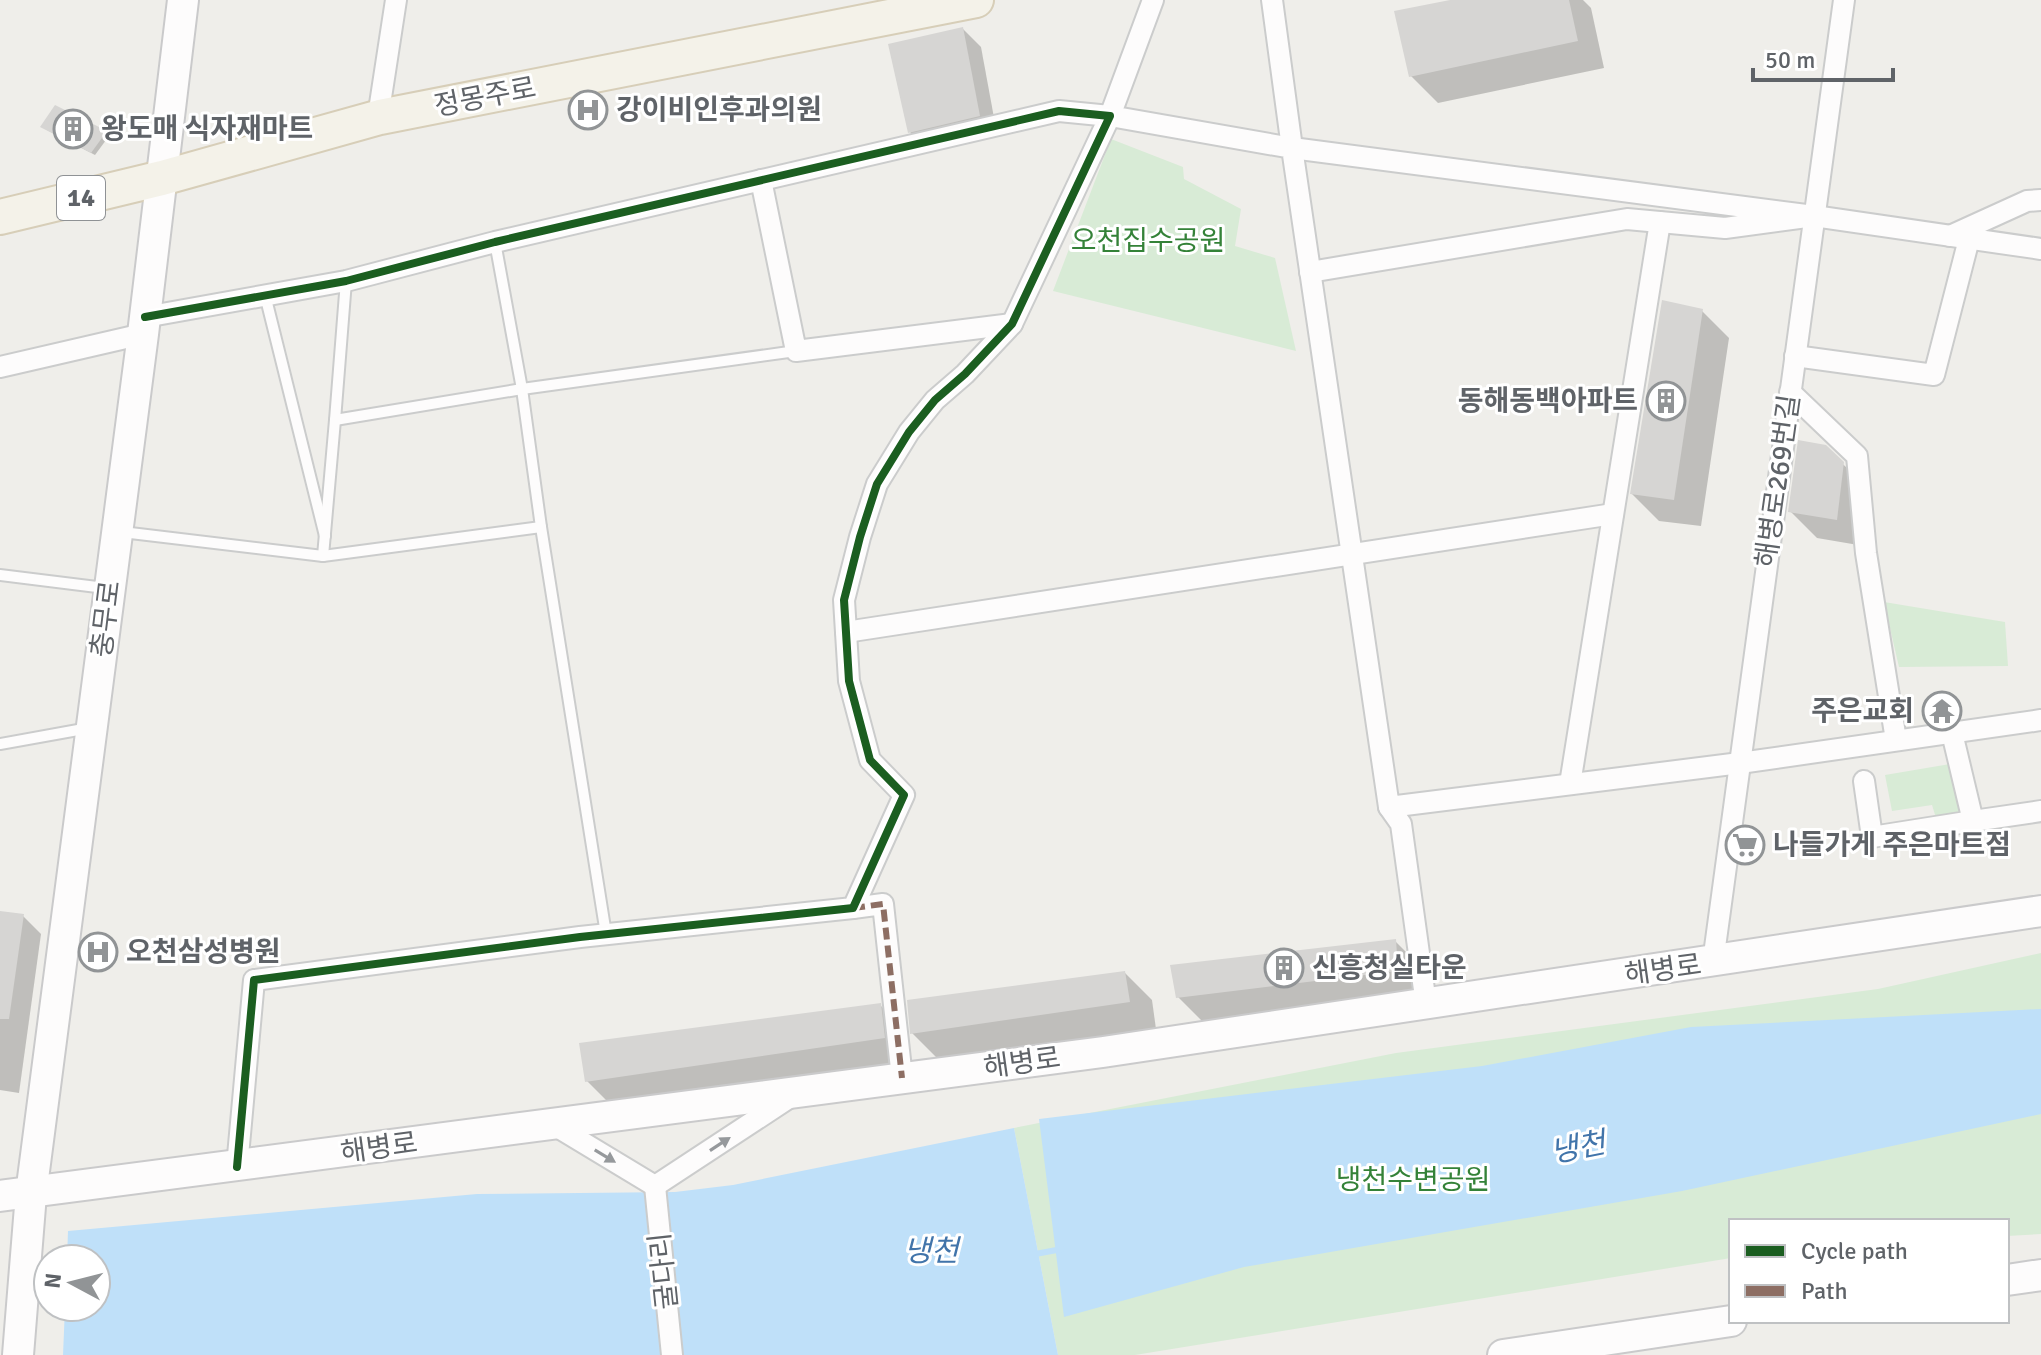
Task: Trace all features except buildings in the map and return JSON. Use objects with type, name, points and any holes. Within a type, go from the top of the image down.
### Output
[{"type":"main road","name":"충무로","points":[[18,1355],[31,1194],[144,326],[183,0]]},
{"type":"main road","name":"정몽주로","points":[[0,217],[162,178],[378,117],[976,0]]},
{"type":"main road","name":"해병로","points":[[0,1196],[902,1078],[1713,962],[2041,911]]},
{"type":"main road","points":[[2009,1280],[2041,1275]]},
{"type":"main road","points":[[1503,1355],[1682,1342],[1729,1322]]},
{"type":"street","points":[[378,117],[396,0]]},
{"type":"street","points":[[853,908],[904,795],[870,760],[849,681],[844,600],[877,484],[909,432],[935,400],[965,374],[1012,324],[1110,116],[1153,0]]},
{"type":"street","points":[[1272,0],[1389,807],[1401,824],[1426,1004]]},
{"type":"street","name":"해병로269번길","points":[[1713,962],[1844,0]]},
{"type":"street","points":[[0,367],[265,295],[346,281],[495,242],[1059,111],[1110,116],[1292,148],[2041,249]]},
{"type":"street","points":[[761,180],[796,351],[1012,324]]},
{"type":"street","points":[[1960,237],[2027,201],[2041,200]]},
{"type":"street","points":[[1310,272],[1627,219],[1725,228],[1814,216]]},
{"type":"street","points":[[1570,784],[1660,222]]},
{"type":"street","points":[[1795,356],[1934,375],[1960,237]]},
{"type":"street","points":[[1790,392],[1857,456],[1866,553],[1896,740]]},
{"type":"street","points":[[846,632],[1613,514]]},
{"type":"street","points":[[1389,807],[1740,763],[2041,720]]},
{"type":"street","points":[[1952,733],[1973,821]]},
{"type":"street","points":[[1864,781],[1872,837],[2041,811]]},
{"type":"street","points":[[237,1167],[254,980],[606,934],[883,904],[902,1078]]},
{"type":"street","points":[[554,1125],[656,1189],[799,1092]]},
{"type":"street","name":"굴다리","points":[[656,1189],[672,1355]]},
{"type":"lane","points":[[495,242],[522,389],[606,934]]},
{"type":"lane","points":[[323,556],[346,281]]},
{"type":"lane","points":[[265,295],[325,536]]},
{"type":"lane","points":[[335,420],[522,389],[796,351]]},
{"type":"lane","points":[[117,532],[323,556],[541,527]]},
{"type":"lane","points":[[0,575],[110,589]]},
{"type":"lane","points":[[0,744],[92,727]]},
{"type":"green space","name":"오천집수공원","points":[[1111,139],[1183,167],[1184,179],[1241,209],[1235,246],[1275,258],[1296,351],[1053,291]]},
{"type":"green space","points":[[1884,602],[2005,622],[2008,666],[1899,667]]},
{"type":"green space","points":[[1950,764],[1961,811],[1936,818],[1932,805],[1892,811],[1885,775]]},
{"type":"green space","name":"냉천수변공원","points":[[2041,953],[2041,1234],[2009,1236],[2009,1219],[1729,1219],[1729,1258],[1135,1355],[1058,1355],[1014,1128],[1396,1053],[1878,989]]},
{"type":"water","name":"냉천수변공원","points":[[2041,1009],[2041,1114],[1682,1191],[1244,1267],[1064,1317],[1039,1119],[1482,1066],[1691,1027]]},
{"type":"water","name":"냉천","points":[[1014,1128],[1058,1355],[63,1355],[64,1323],[112,1323],[112,1243],[68,1243],[68,1231],[477,1194],[675,1192],[733,1185]]},
{"type":"waterway","name":"냉천","points":[[1030,1255],[1062,1249]]},
{"type":"marked path","points":[[853,908],[883,904],[902,1078]]},
{"type":"cycle path","points":[[145,317],[346,281],[495,242],[1059,111],[1110,116],[1012,324],[965,374],[935,400],[909,432],[877,484],[844,600],[849,681],[870,760],[904,795],[853,908],[580,937],[254,980],[237,1167]]},
{"type":"place","name":"강이비인후과의원","points":[[588,110]]},
{"type":"place","name":"왕도매 식자재마트","points":[[73,129]]},
{"type":"place","name":"동해동백아파트","points":[[1666,401]]},
{"type":"place","name":"주은교회","points":[[1942,711]]},
{"type":"place","name":"나들가게 주은마트점","points":[[1745,845]]},
{"type":"place","name":"오천삼성병원","points":[[98,952]]},
{"type":"place","name":"신흥청실타운","points":[[1284,968]]}]
